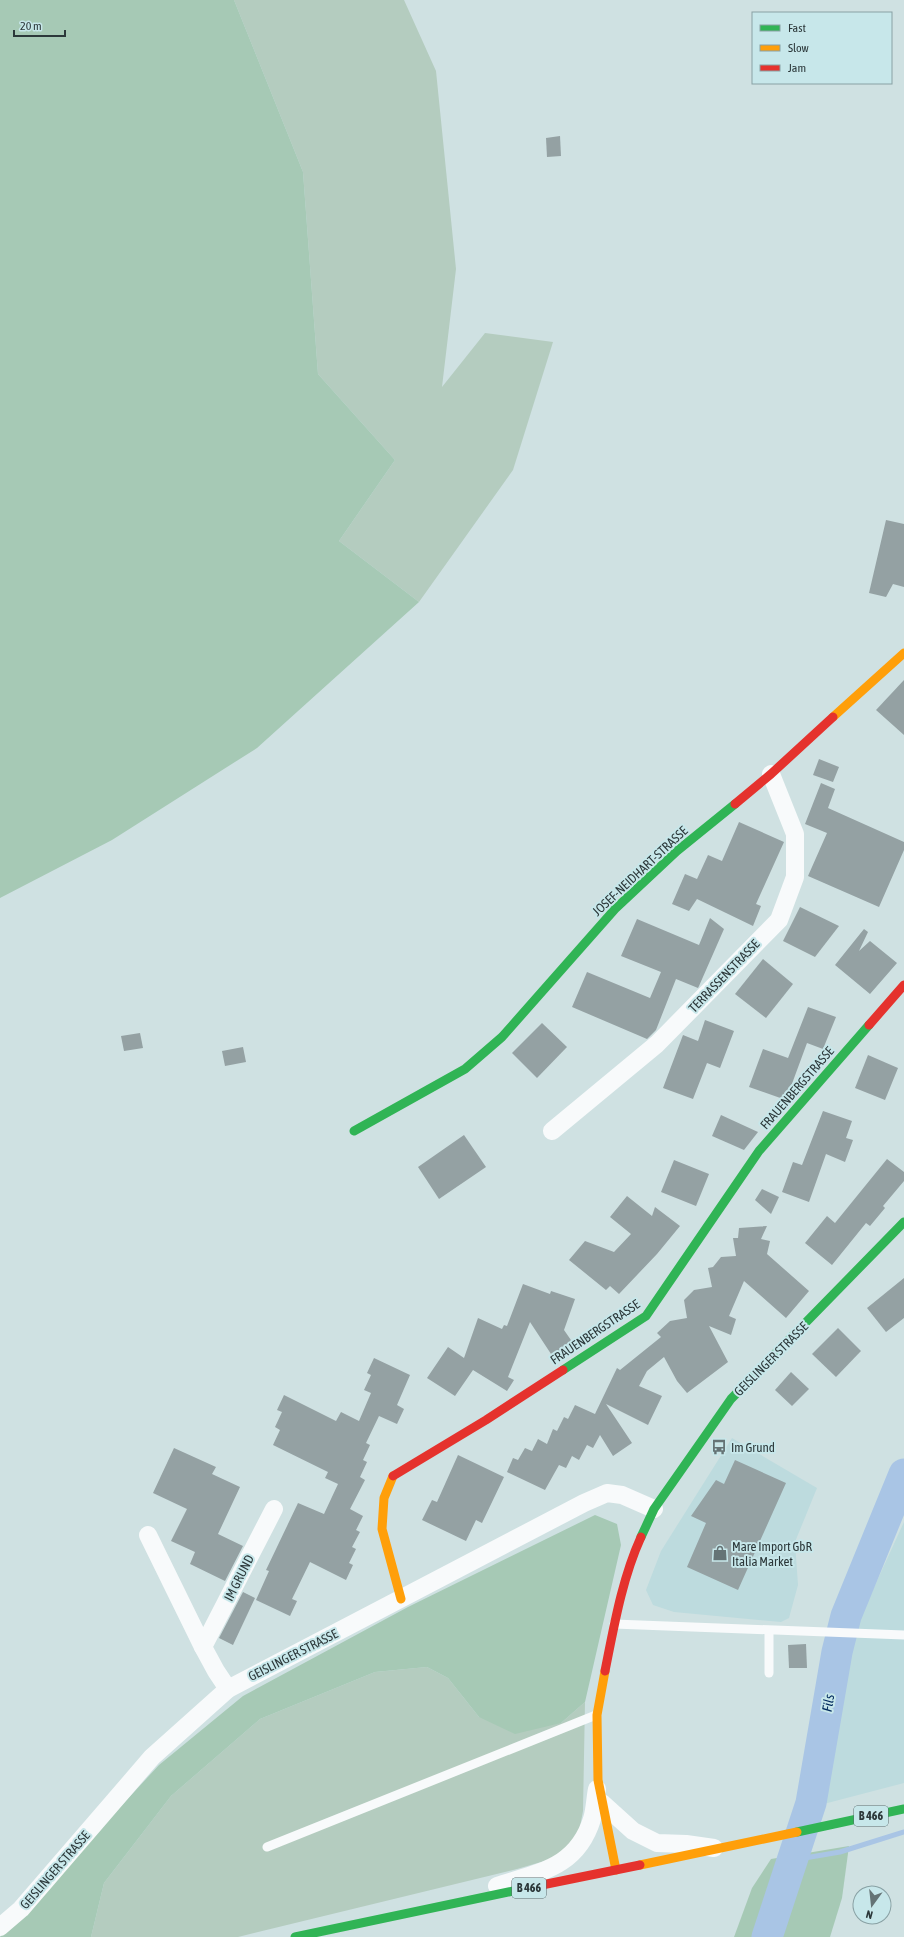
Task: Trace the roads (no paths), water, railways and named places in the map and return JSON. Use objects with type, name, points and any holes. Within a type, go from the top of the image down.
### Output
[{"type":"street","name":"JOSEF-NEIDHART-STRASSE","points":[[354,1131],[465,1069],[502,1037],[616,909],[678,851],[771,774],[904,653]]},
{"type":"street","name":"TERRASSENSTRASSE","points":[[552,1131],[657,1044],[779,920],[795,877],[795,834],[771,774]]},
{"type":"street","name":"FRAUENBERGSTRASSE","points":[[401,1599],[382,1529],[384,1498],[394,1476],[486,1420],[646,1316],[759,1151],[904,985]]},
{"type":"street","name":"GEISLINGER STRASSE","points":[[616,1870],[598,1780],[597,1715],[614,1624],[633,1555],[654,1509],[731,1399],[904,1222]]},
{"type":"street","name":"GEISLINGER STRASSE","points":[[0,1927],[21,1909],[152,1757],[228,1689],[584,1503],[607,1493],[622,1495],[654,1509]]},
{"type":"street","name":"IM GRUND","points":[[203,1647],[274,1509]]},
{"type":"street","points":[[148,1535],[203,1647],[216,1672],[228,1689]]},
{"type":"street","name":"GEISLINGER STRASSE","points":[[442,1905],[558,1865],[574,1853],[583,1842],[592,1819],[598,1780]]},
{"type":"street","points":[[602,1803],[633,1831],[657,1843],[686,1844],[720,1849]]},
{"type":"street","name":"B 466","points":[[295,1937],[442,1905],[720,1849],[904,1809]]},
{"type":"lane","points":[[614,1624],[904,1635]]},
{"type":"lane","points":[[769,1631],[769,1674]]},
{"type":"lane","points":[[267,1847],[597,1715]]},
{"type":"waterway","name":"Fils","points":[[767,1937],[811,1803],[837,1652],[846,1616],[904,1474]]},
{"type":"waterway","points":[[793,1860],[840,1852],[904,1832]]},
{"type":"place","name":"Im Grund","points":[[719,1447]]},
{"type":"place","name":"Mare Import GbR Italia Market","points":[[720,1553]]}]
